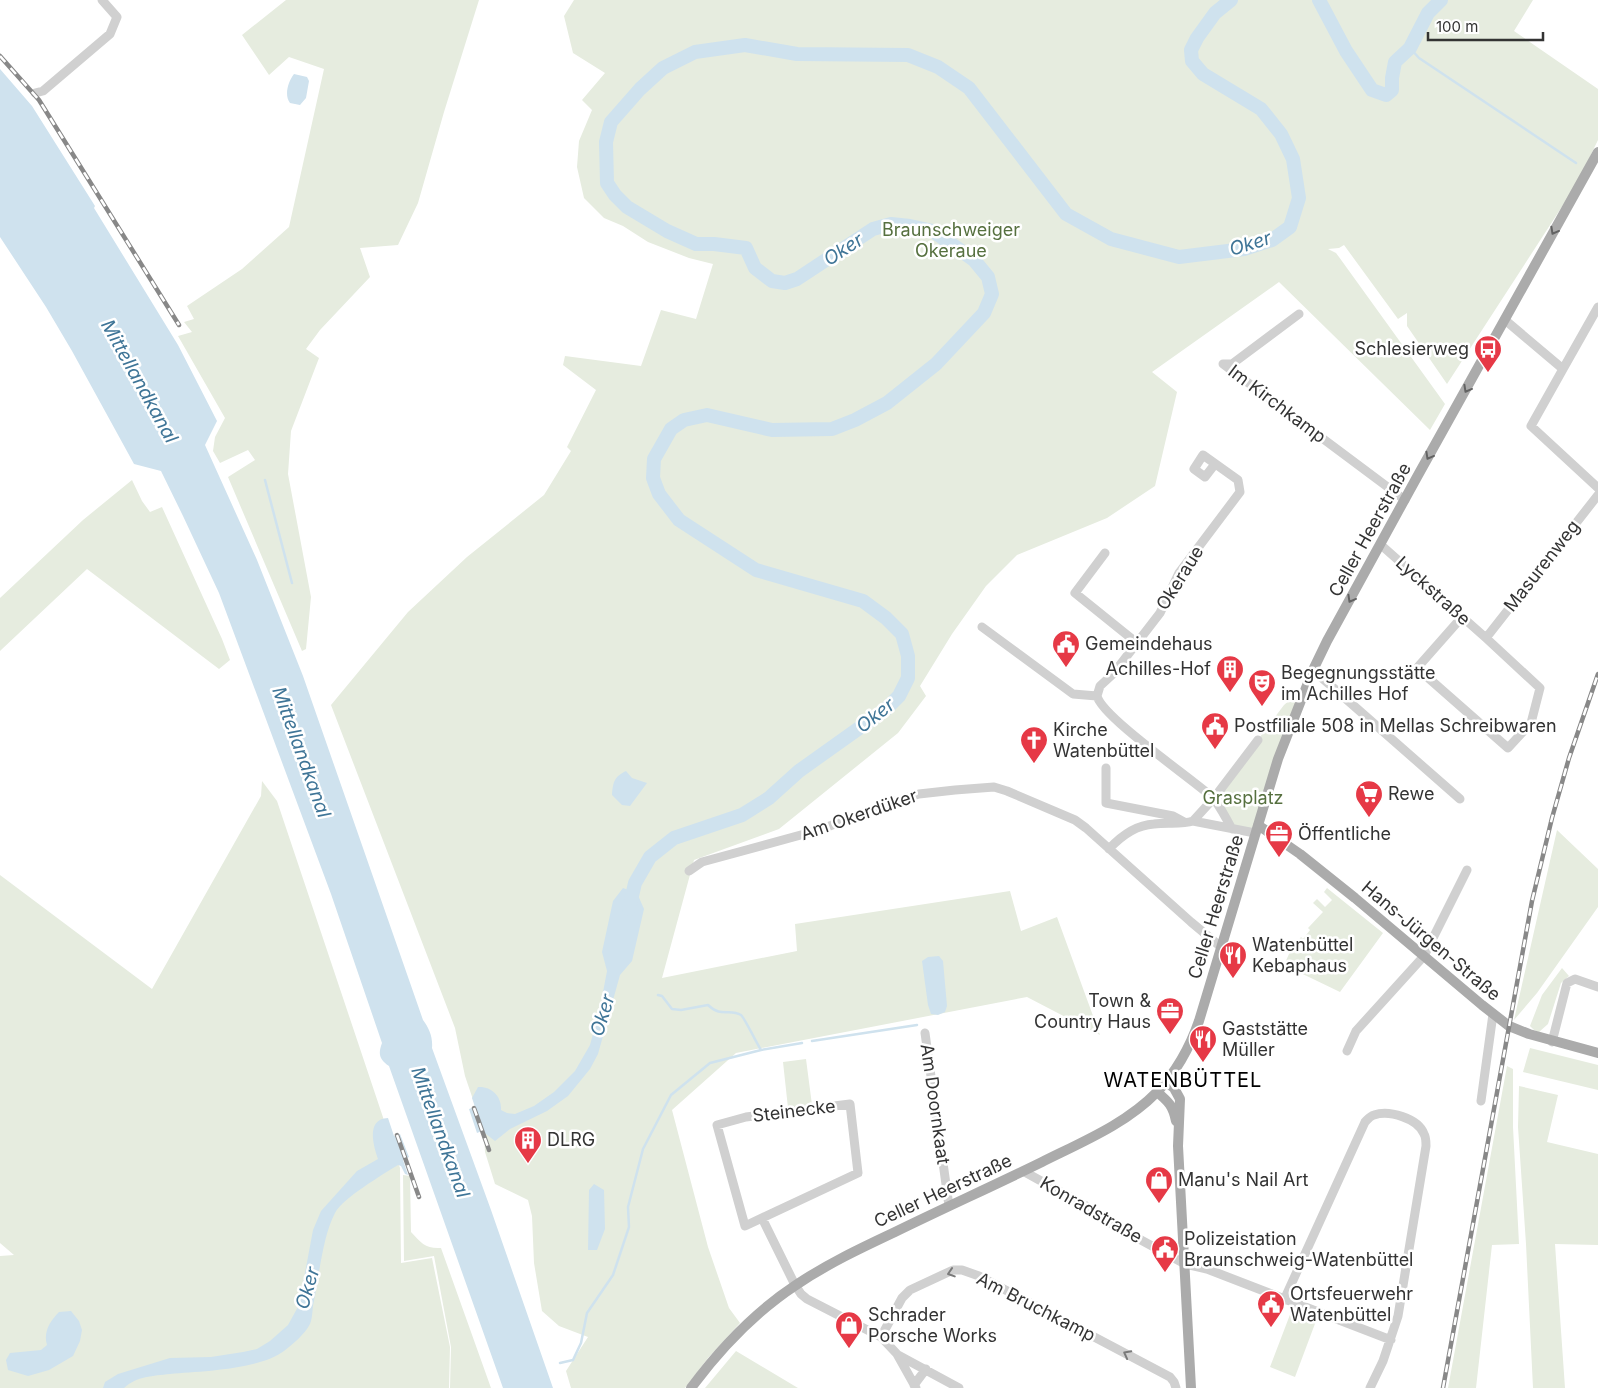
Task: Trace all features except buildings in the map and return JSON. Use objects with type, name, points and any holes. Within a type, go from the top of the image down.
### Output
[{"type":"main road","name":"Celler Heerstraße","points":[[691,1388],[716,1356],[745,1326],[767,1306],[795,1285],[839,1259],[1114,1125],[1136,1111],[1166,1082],[1193,1040],[1280,752],[1313,670],[1380,544],[1598,152]]},
{"type":"main road","name":"Hans-Jürgen-Straße","points":[[1257,829],[1296,851],[1493,1014],[1516,1029],[1552,1042],[1598,1053]]},
{"type":"main road","points":[[1166,1082],[1174,1088],[1180,1099],[1178,1127]]},
{"type":"main road","points":[[1157,1092],[1170,1103],[1174,1110],[1178,1127],[1190,1388]]},
{"type":"street","points":[[35,93],[42,90],[110,34],[117,17],[102,0]]},
{"type":"street","points":[[1598,307],[1532,426],[1598,488]]},
{"type":"street","name":"Im Kirchkamp","points":[[1299,314],[1232,364],[1223,364],[1405,500]]},
{"type":"street","points":[[1505,320],[1563,369]]},
{"type":"street","name":"Okeraue","points":[[1097,696],[1100,686],[1113,674],[1160,612],[1179,573],[1240,492],[1238,480],[1215,464]]},
{"type":"street","name":"Masurenweg","points":[[1486,638],[1598,494]]},
{"type":"street","name":"Lyckstraße","points":[[1380,544],[1486,638],[1540,688],[1531,723],[1508,748],[1417,668],[1462,617]]},
{"type":"street","points":[[1105,553],[1075,593],[1137,643]]},
{"type":"street","points":[[982,627],[1073,694],[1097,696],[1099,703],[1120,723],[1214,798],[1232,829]]},
{"type":"street","points":[[1313,670],[1460,799]]},
{"type":"street","points":[[1109,849],[1118,839],[1140,827],[1152,824],[1190,822],[1214,798],[1258,740]]},
{"type":"street","points":[[1106,768],[1106,803],[1173,816],[1190,822],[1232,829],[1257,829]]},
{"type":"street","name":"Am Okerdüker","points":[[690,870],[702,862],[819,830],[877,807],[930,792],[994,787],[1008,791],[1076,820],[1190,922],[1221,947]]},
{"type":"street","points":[[1347,1051],[1356,1031],[1424,956],[1467,870]]},
{"type":"street","points":[[1552,1042],[1567,983],[1575,979],[1598,987]]},
{"type":"street","points":[[1481,1101],[1493,1014]]},
{"type":"street","name":"Am Doornkaat","points":[[926,1033],[949,1206]]},
{"type":"street","name":"Steinecke","points":[[850,1104],[858,1172],[762,1218],[745,1226],[717,1125],[746,1116],[850,1104]]},
{"type":"street","points":[[1284,1300],[1365,1122],[1372,1115],[1385,1112],[1410,1120],[1417,1125],[1424,1132],[1426,1146],[1424,1168],[1398,1316],[1383,1361],[1370,1388]]},
{"type":"street","name":"Konradstraße","points":[[1023,1171],[1086,1206],[1097,1216],[1185,1264],[1207,1269],[1391,1340]]},
{"type":"street","points":[[762,1218],[801,1294],[807,1299],[881,1337],[897,1354],[915,1386],[926,1369]]},
{"type":"street","name":"Am Bruchkamp","points":[[881,1337],[902,1298],[910,1290],[953,1270],[962,1270],[979,1276],[1170,1377],[1176,1388]]},
{"type":"street","points":[[897,1354],[959,1388]]},
{"type":"green space","points":[[286,0],[479,0],[418,203],[398,245],[360,248],[370,277],[320,330],[306,349],[319,358],[291,431],[288,474],[311,597],[306,649],[302,651],[228,477],[255,460],[248,450],[220,463],[213,451],[215,437],[225,418],[178,336],[192,332],[184,322],[194,319],[187,306],[242,269],[289,227],[324,69],[289,57],[269,75],[242,35]]},
{"type":"green space","name":"Braunschweiger Okeraue","points":[[574,0],[1533,0],[1514,31],[1598,89],[1598,140],[1576,185],[1447,384],[1407,326],[1407,313],[1398,319],[1344,245],[1339,248],[1328,249],[1336,253],[1445,404],[1430,430],[1279,282],[1152,372],[1177,392],[1155,486],[1107,518],[1017,555],[986,586],[952,634],[920,686],[926,696],[898,733],[779,829],[694,860],[662,978],[797,951],[795,924],[1010,891],[1021,931],[1057,917],[1100,1035],[1027,997],[736,1053],[672,1110],[708,1247],[729,1308],[740,1323],[708,1358],[685,1388],[571,1388],[566,1371],[588,1337],[559,1326],[542,1311],[534,1263],[532,1216],[528,1200],[495,1184],[485,1152],[484,1132],[465,1076],[455,1028],[331,705],[408,612],[467,557],[544,495],[571,451],[567,447],[596,390],[563,365],[565,356],[641,366],[661,310],[696,319],[713,264],[689,258],[648,242],[623,226],[604,218],[584,198],[577,167],[579,141],[592,110],[582,100],[605,73],[573,53],[564,16]]},
{"type":"green space","points":[[132,480],[142,501],[150,512],[162,507],[230,660],[219,669],[87,569],[0,651],[0,598],[83,520]]},
{"type":"green space","name":"Grasplatz","points":[[1306,686],[1255,833],[1232,829],[1214,798],[1284,705]]},
{"type":"green space","points":[[262,781],[277,801],[400,1168],[401,1263],[432,1258],[450,1347],[449,1388],[0,1388],[0,1256],[14,1255],[0,1243],[0,875],[152,989],[261,796]]},
{"type":"green space","points":[[1557,830],[1598,869],[1598,907],[1537,993],[1514,1020]]},
{"type":"green space","points":[[1327,888],[1383,933],[1340,992],[1284,965],[1301,937],[1303,939],[1310,930],[1308,928],[1323,912],[1313,903],[1317,899],[1325,907],[1332,900],[1324,892]]},
{"type":"green space","points":[[1562,968],[1569,976],[1561,983],[1548,1024],[1539,1032],[1534,1030],[1530,1026],[1542,995]]},
{"type":"green space","points":[[1530,1048],[1598,1065],[1598,1090],[1523,1072]]},
{"type":"green space","points":[[806,1059],[812,1105],[788,1108],[783,1062]]},
{"type":"green space","points":[[1507,1066],[1513,1069],[1513,1127],[1519,1244],[1492,1245],[1476,1388],[1448,1388]]},
{"type":"green space","points":[[1519,1086],[1558,1095],[1547,1142],[1598,1154],[1598,1245],[1555,1244],[1565,1388],[1533,1388],[1518,1127]]},
{"type":"green space","points":[[403,1175],[410,1176],[411,1232],[424,1244],[441,1248],[491,1388],[450,1388],[451,1347],[434,1256],[404,1261]]},
{"type":"green space","points":[[1291,1312],[1316,1321],[1295,1377],[1270,1367]]},
{"type":"green space","points":[[736,1351],[798,1388],[705,1388]]},
{"type":"water","name":"Mittellandkanal","points":[[0,69],[32,106],[95,206],[94,208],[178,345],[217,421],[205,445],[257,560],[303,676],[423,1020],[430,1033],[432,1048],[553,1388],[503,1388],[389,1066],[380,1056],[382,1043],[331,894],[219,593],[161,471],[134,464],[72,351],[46,307],[0,237]]},
{"type":"water","points":[[294,74],[307,77],[309,81],[306,98],[300,105],[290,103],[287,96],[290,81]]},
{"type":"water","points":[[626,771],[632,778],[647,783],[630,806],[622,805],[612,795],[615,780]]},
{"type":"water","points":[[623,888],[637,893],[644,909],[632,961],[620,975],[598,1054],[590,1069],[568,1096],[547,1111],[510,1129],[495,1141],[482,1131],[477,1133],[469,1109],[475,1107],[472,1098],[478,1087],[491,1090],[500,1100],[501,1110],[515,1114],[534,1106],[554,1092],[575,1071],[590,1045],[600,1008],[607,971],[602,952],[613,901]]},
{"type":"water","points":[[939,956],[943,961],[947,1006],[945,1012],[938,1015],[931,1014],[928,1005],[922,961],[928,957]]},
{"type":"water","points":[[388,1118],[394,1136],[400,1134],[409,1157],[403,1160],[408,1175],[398,1165],[354,1194],[339,1207],[331,1222],[324,1244],[311,1321],[308,1328],[298,1339],[284,1351],[273,1357],[245,1366],[151,1376],[134,1381],[124,1388],[103,1388],[105,1382],[118,1374],[170,1358],[211,1357],[257,1349],[270,1341],[288,1325],[299,1305],[313,1230],[321,1211],[357,1171],[378,1159],[373,1140],[374,1128],[381,1119]]},
{"type":"water","points":[[594,1184],[604,1190],[605,1229],[597,1250],[588,1250],[589,1190]]},
{"type":"water","points":[[71,1311],[79,1321],[82,1330],[80,1341],[73,1356],[49,1370],[28,1376],[8,1370],[6,1360],[10,1353],[41,1350],[47,1345],[47,1331],[53,1319],[59,1312]]},
{"type":"waterway","name":"Oker","points":[[629,909],[635,883],[650,857],[674,838],[742,815],[769,798],[799,771],[886,709],[899,696],[908,678],[908,656],[902,634],[886,618],[863,601],[756,570],[679,520],[659,494],[653,478],[654,459],[671,429],[684,420],[707,415],[772,430],[832,429],[855,420],[887,403],[936,364],[984,313],[992,294],[988,277],[974,260],[933,231],[891,224],[873,229],[797,279],[785,283],[772,281],[755,268],[746,248],[696,244],[667,231],[627,207],[615,195],[607,183],[606,142],[611,122],[640,89],[663,68],[695,52],[745,45],[797,54],[908,55],[938,67],[969,88],[1066,214],[1111,239],[1179,257],[1244,249],[1272,240],[1290,227],[1299,198],[1293,159],[1281,134],[1261,109],[1203,74],[1192,61],[1191,50],[1197,38],[1215,13],[1231,0]]},
{"type":"waterway","name":"Oker","points":[[1319,0],[1346,51],[1372,90],[1386,95],[1392,90],[1395,62],[1410,48],[1428,13],[1441,0]]},
{"type":"waterway","points":[[1410,48],[1419,58],[1576,163]]},
{"type":"waterway","points":[[265,480],[292,583]]},
{"type":"waterway","points":[[658,995],[662,996],[672,1009],[681,1010],[708,1005],[717,1011],[733,1012],[741,1015],[761,1050]]},
{"type":"waterway","points":[[812,1041],[917,1025]]},
{"type":"waterway","points":[[560,1363],[573,1360],[581,1343],[587,1313],[613,1275],[629,1227],[628,1207],[643,1149],[671,1095],[710,1063],[761,1050],[802,1043]]},
{"type":"railway","points":[[0,56],[39,100],[179,325]]},
{"type":"railway","points":[[1443,1388],[1532,901],[1569,758],[1598,674]]},
{"type":"railway","points":[[474,1108],[489,1150]]},
{"type":"railway","points":[[397,1135],[419,1197]]},
{"type":"place","name":"Schlesierweg","points":[[1488,373]]},
{"type":"place","name":"Gemeindehaus","points":[[1066,668]]},
{"type":"place","name":"Achilles-Hof","points":[[1230,693]]},
{"type":"place","name":"Begegnungsstätte im Achilles Hof","points":[[1262,707]]},
{"type":"place","name":"Postfiliale 508 in Mellas Schreibwaren","points":[[1215,750]]},
{"type":"place","name":"Kirche Watenbüttel","points":[[1034,764]]},
{"type":"place","name":"Rewe","points":[[1369,818]]},
{"type":"place","name":"Öffentliche","points":[[1279,858]]},
{"type":"place","name":"Watenbüttel Kebaphaus","points":[[1233,979]]},
{"type":"place","name":"Town & Country Haus","points":[[1170,1035]]},
{"type":"place","name":"Gaststätte Müller","points":[[1203,1063]]},
{"type":"place","name":"DLRG","points":[[528,1164]]},
{"type":"place","name":"Manu's Nail Art","points":[[1159,1204]]},
{"type":"place","name":"Polizeistation Braunschweig-Watenbüttel","points":[[1165,1273]]},
{"type":"place","name":"Ortsfeuerwehr Watenbüttel","points":[[1271,1328]]},
{"type":"place","name":"Schrader Porsche Works","points":[[849,1349]]},
{"type":"district","name":"WATENBÜTTEL","points":[[1183,1080]]}]
